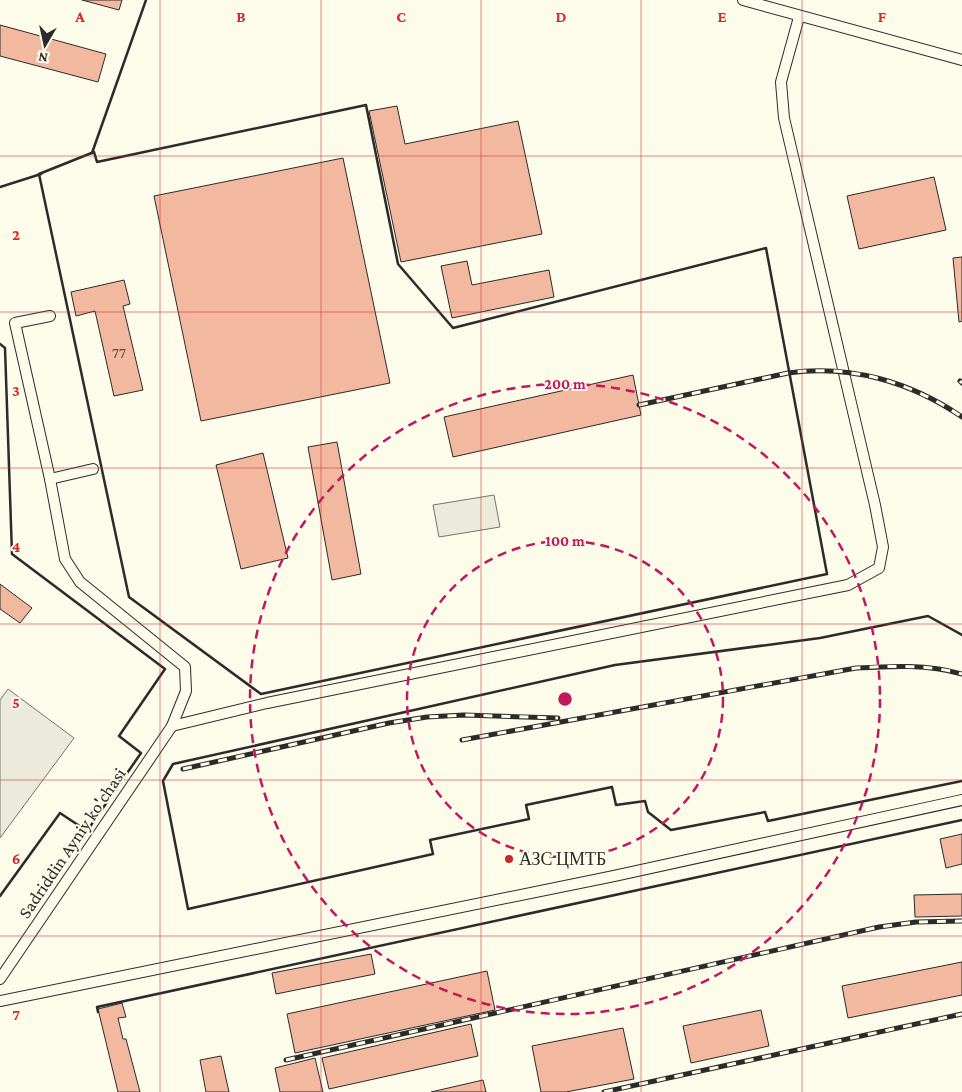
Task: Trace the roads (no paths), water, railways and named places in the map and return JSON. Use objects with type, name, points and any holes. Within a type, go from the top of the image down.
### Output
[{"type":"street","points":[[743,0],[798,17],[962,60]]},
{"type":"street","points":[[172,726],[267,704],[848,585],[879,568],[883,547],[875,505],[784,118],[781,82],[798,17]]},
{"type":"street","points":[[50,316],[15,324],[50,479],[93,469]]},
{"type":"street","name":"Sadriddin Ayniy ko'chasi","points":[[0,979],[172,726],[186,692],[186,667],[80,582],[65,559],[50,479]]},
{"type":"street","points":[[0,1001],[624,874],[962,800]]},
{"type":"railway","points":[[639,405],[788,373],[834,371],[879,378],[901,385],[922,394],[962,417]]},
{"type":"railway","points":[[462,740],[856,668],[923,667],[962,674]]},
{"type":"railway","points":[[183,769],[389,723],[427,717],[464,715],[558,718]]},
{"type":"railway","points":[[286,1060],[879,927],[916,922],[962,921]]},
{"type":"railway","points":[[604,1092],[962,1014]]},
{"type":"place","name":"АЗС ЦМТБ","points":[[509,859]]}]
